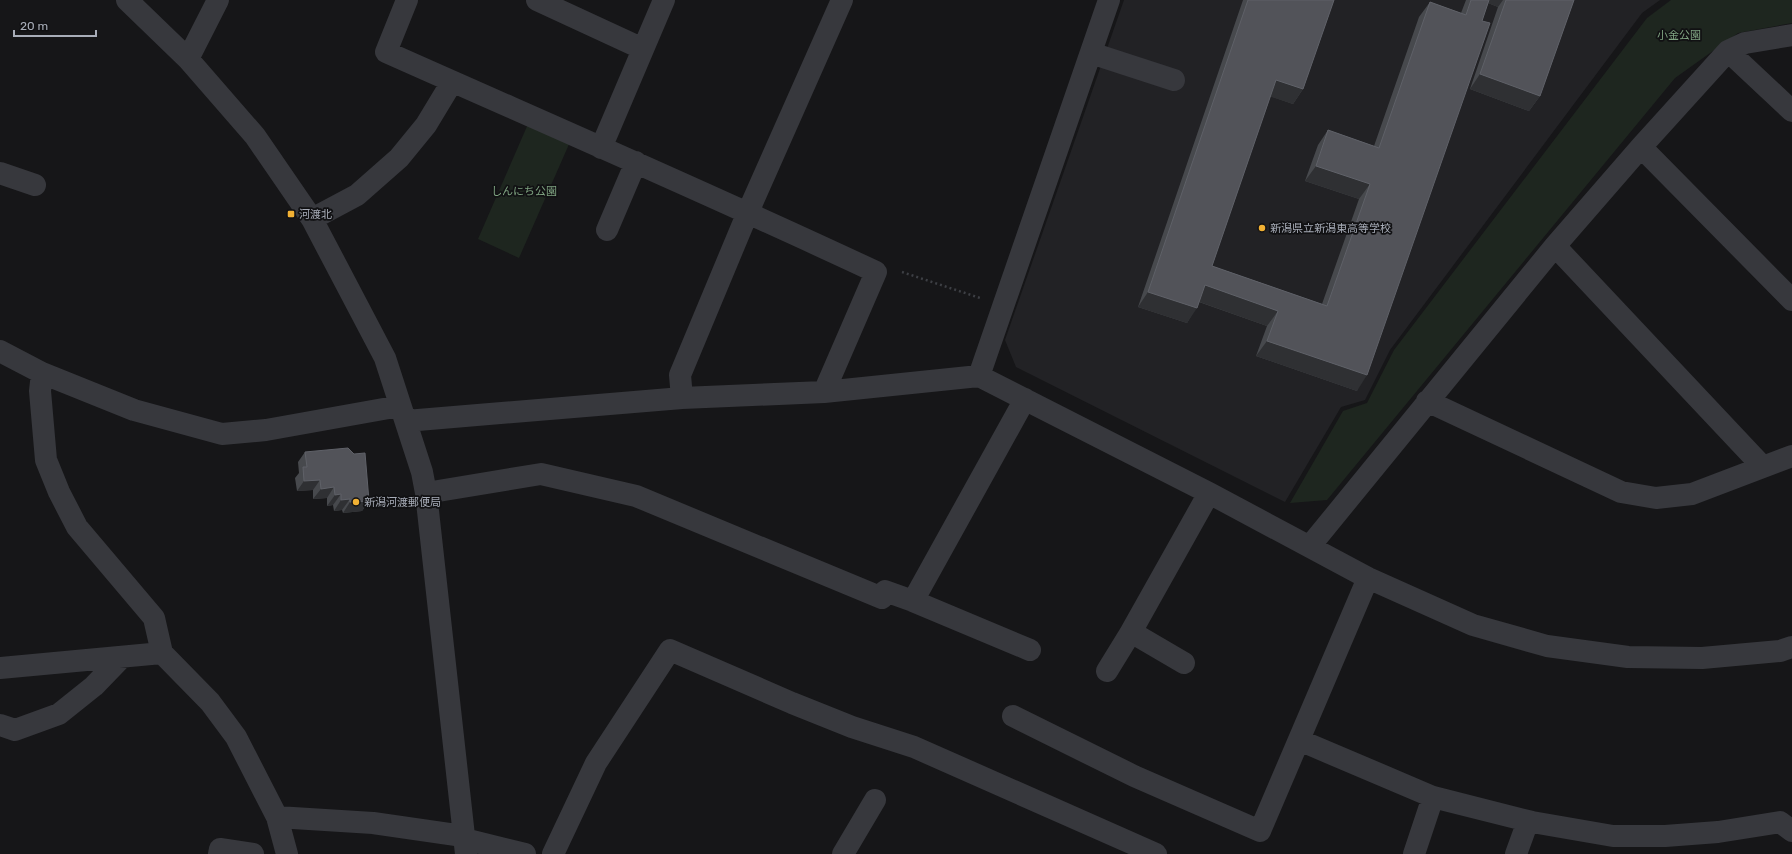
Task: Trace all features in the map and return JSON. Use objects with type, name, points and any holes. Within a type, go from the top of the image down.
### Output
[{"type":"street","points":[[126,0],[188,59],[255,136],[312,219],[385,358],[422,472],[426,493],[464,843]]},
{"type":"street","points":[[188,59],[218,0]]},
{"type":"street","points":[[408,0],[386,52],[748,212],[876,272],[824,392]]},
{"type":"street","points":[[537,0],[643,49]]},
{"type":"street","points":[[601,148],[664,0]]},
{"type":"street","points":[[682,398],[680,375],[748,212],[842,0]]},
{"type":"street","points":[[979,376],[1109,0]]},
{"type":"street","points":[[1310,546],[1555,246],[1728,50],[1745,43],[1792,35]]},
{"type":"street","points":[[1728,50],[1792,111]]},
{"type":"street","points":[[1091,53],[1174,80]]},
{"type":"street","points":[[312,219],[357,195],[399,158],[426,125],[452,82]]},
{"type":"street","points":[[1641,147],[1792,300]]},
{"type":"street","points":[[607,230],[636,162]]},
{"type":"street","points":[[0,173],[35,185]]},
{"type":"street","points":[[1555,246],[1763,467]]},
{"type":"street","points":[[0,351],[42,373],[134,410],[222,434],[403,413],[824,392],[979,376],[1209,493],[1368,578],[1473,625],[1547,646],[1628,657],[1702,658],[1780,650],[1792,647]]},
{"type":"street","points":[[42,373],[40,391],[46,460],[59,492],[77,527],[154,618],[162,653],[210,702],[236,737],[277,817],[287,854]]},
{"type":"street","points":[[912,601],[1025,399]]},
{"type":"street","points":[[1428,402],[1621,492],[1656,498],[1692,494],[1792,456]]},
{"type":"street","points":[[426,493],[541,474],[636,496],[882,598],[885,591],[1030,650]]},
{"type":"street","points":[[1107,671],[1131,632],[1209,493]]},
{"type":"street","points":[[1013,716],[1134,776],[1260,831],[1368,578]]},
{"type":"street","points":[[1131,632],[1184,663]]},
{"type":"street","points":[[553,854],[596,763],[670,650],[792,703],[852,726],[914,747],[1156,854]]},
{"type":"street","points":[[0,668],[162,653]]},
{"type":"street","points":[[0,726],[14,730],[59,714],[94,686],[122,657]]},
{"type":"street","points":[[1299,740],[1433,797],[1528,821],[1610,845],[1665,836],[1718,832],[1780,822],[1792,831]]},
{"type":"street","points":[[1414,854],[1433,797]]},
{"type":"street","points":[[844,854],[875,800]]},
{"type":"street","points":[[277,817],[373,823],[464,843],[525,854]]},
{"type":"street","points":[[1516,854],[1528,821]]},
{"type":"street","points":[[219,854],[220,849],[252,854]]},
{"type":"path","points":[[876,272],[886,266],[1004,305]]},
{"type":"shaded area","name":"新潟県立新潟東高等学校","points":[[1124,0],[1660,0],[1642,13],[1390,350],[1365,400],[1341,407],[1285,502],[1016,367],[1005,340]]},
{"type":"green space","name":"小金公園","points":[[1671,0],[1792,0],[1792,23],[1738,33],[1675,78],[1327,500],[1290,503],[1343,411],[1367,403],[1394,350],[1647,18]]},
{"type":"green space","name":"しんにち公園","points":[[528,124],[570,142],[519,258],[478,239]]},
{"type":"building","points":[[1248,0],[1334,0],[1303,89],[1276,80],[1212,266],[1327,306],[1370,184],[1316,166],[1328,130],[1379,148],[1430,2],[1466,15],[1471,0],[1489,0],[1482,21],[1490,23],[1367,375],[1267,341],[1278,311],[1205,285],[1197,308],[1148,292]]},
{"type":"building","points":[[1506,0],[1574,0],[1540,96],[1480,74]]},
{"type":"building","points":[[348,448],[354,454],[365,453],[369,501],[350,502],[350,499],[341,500],[341,494],[335,495],[334,487],[321,489],[320,480],[304,481],[303,467],[307,467],[305,452]]},
{"type":"place","name":"河渡北","points":[[291,214]]},
{"type":"place","name":"新潟県立新潟東高等学校","points":[[1262,228]]},
{"type":"place","name":"新潟河渡郵便局","points":[[356,502]]}]
